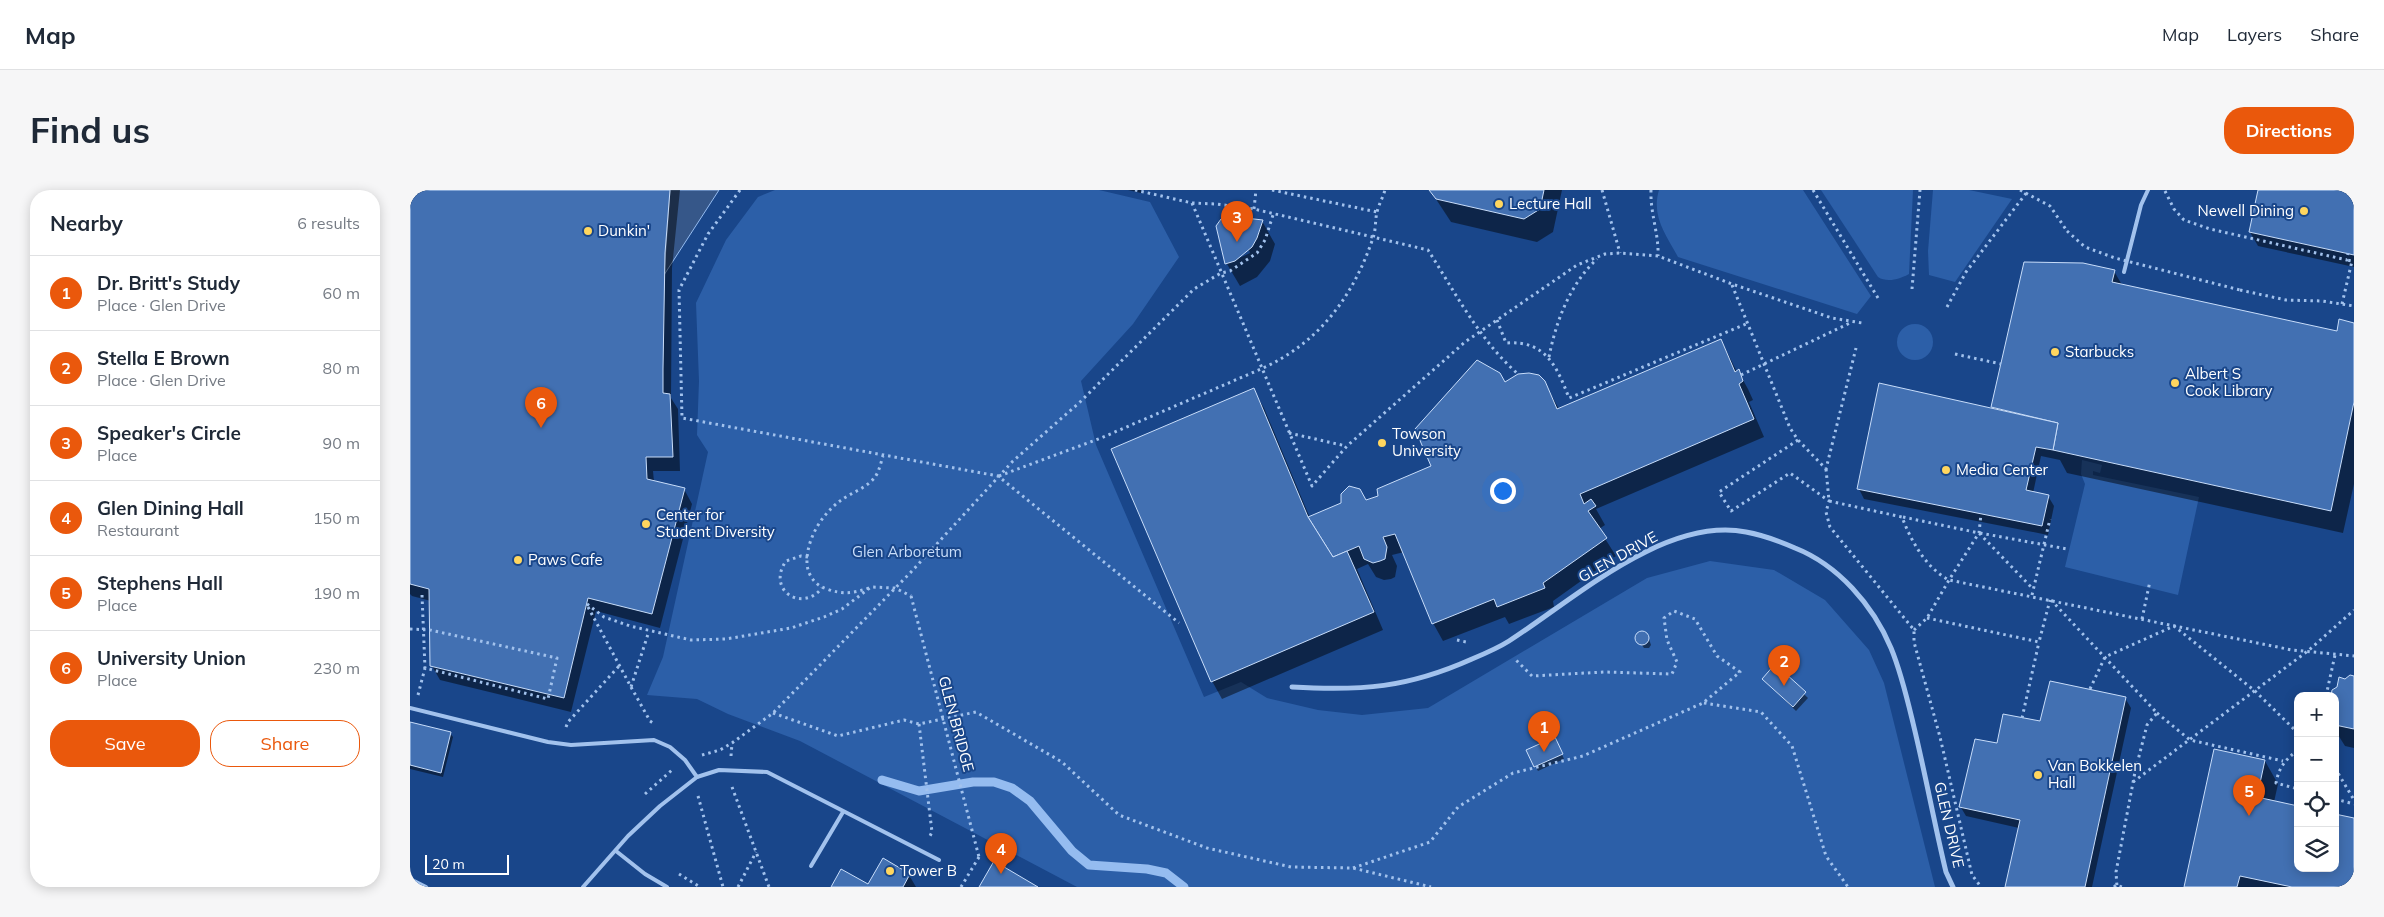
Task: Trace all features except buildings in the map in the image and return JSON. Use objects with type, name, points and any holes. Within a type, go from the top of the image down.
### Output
[{"type":"street","name":"GLEN DRIVE","points":[[1292,687],[1342,690],[1378,688],[1443,671],[1507,643],[1585,588],[1656,546],[1700,533],[1745,531],[1778,541],[1807,552],[1832,567],[1851,587],[1891,646],[1903,680],[1944,863],[1952,887]]},
{"type":"lane","points":[[2124,272],[2141,205],[2148,190]]},
{"type":"lane","points":[[412,708],[548,742],[571,745],[654,740],[670,747],[685,760],[697,777]]},
{"type":"lane","points":[[583,887],[616,850],[660,806],[697,777],[719,770],[767,772],[939,860]]},
{"type":"lane","points":[[811,866],[843,812]]},
{"type":"lane","points":[[616,850],[645,874],[667,887]]},
{"type":"lane","points":[[410,879],[426,887]]},
{"type":"path","points":[[740,190],[708,234],[679,290],[682,418],[998,476],[1179,623]]},
{"type":"path","points":[[1137,190],[1192,203],[1216,204],[1254,210],[1428,250],[1502,360],[1518,374]]},
{"type":"path","points":[[1254,210],[1256,190]]},
{"type":"path","points":[[1272,190],[1377,212]]},
{"type":"path","points":[[998,476],[1101,438],[1261,369],[1281,360],[1311,339],[1333,316],[1345,300],[1359,275],[1374,237],[1377,212],[1385,190]]},
{"type":"path","points":[[1602,190],[1620,252]]},
{"type":"path","points":[[1651,190],[1651,203],[1659,241],[1658,256]]},
{"type":"path","points":[[1813,190],[1878,298]]},
{"type":"path","points":[[1912,290],[1920,190]]},
{"type":"path","points":[[2020,190],[2027,192],[2050,206],[2067,230],[2084,247],[2115,258],[2286,300],[2322,301],[2354,306]]},
{"type":"path","points":[[2164,190],[2174,210],[2184,220],[2210,229],[2352,261],[2342,304]]},
{"type":"path","points":[[1947,307],[1966,272],[2027,192]]},
{"type":"path","points":[[1192,203],[1312,486],[1347,446],[1481,331],[1577,265],[1600,256],[1620,252],[1658,256],[1732,284],[1832,318],[1862,323]]},
{"type":"path","points":[[642,798],[685,760],[720,750],[774,713],[895,588],[998,476],[1080,402],[1194,288],[1221,273],[1230,271],[1257,252],[1265,240],[1273,215]]},
{"type":"path","points":[[2347,260],[2348,254]]},
{"type":"path","points":[[1549,357],[1558,322],[1572,290],[1582,274],[1600,256]]},
{"type":"path","points":[[1732,284],[1746,324],[1798,440],[1826,469]]},
{"type":"path","points":[[1497,320],[1506,343],[1517,342],[1530,346],[1549,357],[1557,367],[1569,398],[1746,324]]},
{"type":"path","points":[[1741,375],[1853,322]]},
{"type":"path","points":[[1856,348],[1826,469],[1829,500],[1826,512],[1830,527],[1914,630],[1914,642],[1940,737],[1972,875],[1981,887]]},
{"type":"path","points":[[1954,354],[2001,364]]},
{"type":"path","points":[[1289,433],[1347,446]]},
{"type":"path","points":[[1798,440],[1718,492],[1731,511],[1790,473],[1829,500],[1979,533],[2067,549]]},
{"type":"path","points":[[884,456],[875,478],[840,500],[826,513],[811,538],[808,571],[813,580],[822,588],[838,593],[854,593],[872,587],[895,588]]},
{"type":"path","points":[[1914,630],[1927,618],[1979,533],[1981,514]]},
{"type":"path","points":[[1902,517],[1907,530],[1926,561],[1936,574],[1949,580],[2292,650],[2309,650],[2335,655],[2354,656]]},
{"type":"path","points":[[2032,596],[2050,519]]},
{"type":"path","points":[[1979,533],[2033,589]]},
{"type":"path","points":[[808,557],[801,556],[786,561],[780,573],[782,588],[793,597],[801,598],[812,596],[822,588]]},
{"type":"path","points":[[2142,619],[2150,582]]},
{"type":"path","points":[[649,631],[631,687],[587,604],[604,618],[649,631],[691,640],[726,638],[791,628],[824,618],[842,609],[872,587]]},
{"type":"path","name":"GLEN BRIDGE","points":[[895,588],[911,596],[979,857],[961,887]]},
{"type":"path","points":[[412,708],[425,668],[422,596]]},
{"type":"path","points":[[2022,718],[2050,600]]},
{"type":"path","points":[[2050,600],[2157,713],[2190,740],[2284,761]]},
{"type":"path","points":[[2132,783],[2309,650],[2354,610]]},
{"type":"path","points":[[1353,868],[1430,842],[1458,806],[1513,773],[1583,756],[1703,703],[1740,672],[1718,656],[1695,619],[1674,611],[1664,618],[1667,640],[1677,662],[1672,674],[1604,672],[1532,676],[1514,658]]},
{"type":"path","points":[[1927,618],[2039,642]]},
{"type":"path","points":[[2090,689],[2105,657],[2174,626]]},
{"type":"path","points":[[2174,626],[2255,691],[2294,729]]},
{"type":"path","points":[[410,629],[430,630],[557,658],[548,699],[425,668]]},
{"type":"path","points":[[2327,692],[2335,655]]},
{"type":"path","points":[[565,730],[568,722],[620,665]]},
{"type":"path","points":[[1703,703],[1761,712],[1792,746],[1826,856],[1848,887]]},
{"type":"path","points":[[774,713],[838,736],[904,720],[919,724],[976,712],[1062,762],[1119,815],[1207,848],[1235,855],[1291,867],[1353,868],[1431,887]]},
{"type":"path","points":[[2122,887],[2116,886],[2116,872],[2132,783],[2147,725],[2157,713]]},
{"type":"path","points":[[919,724],[932,832]]},
{"type":"path","points":[[732,743],[731,783],[769,887]]},
{"type":"path","points":[[2294,753],[2284,761],[2278,772],[2276,783],[2294,788]]},
{"type":"path","points":[[2339,775],[2354,802]]},
{"type":"path","points":[[2339,800],[2354,802]]},
{"type":"path","points":[[738,887],[757,852]]},
{"type":"path","points":[[675,872],[700,887]]},
{"type":"green space","name":"Glen Arboretum","points":[[775,190],[1099,190],[1150,202],[1179,257],[1133,324],[1081,381],[1096,445],[1204,697],[1241,682],[1267,698],[1318,710],[1362,715],[1428,708],[1647,578],[1710,561],[1774,570],[1825,600],[1869,650],[1884,683],[1935,887],[1077,887],[800,741],[728,714],[697,699],[647,695],[663,657],[708,452],[697,435],[699,381],[696,303],[726,240],[758,197]]},
{"type":"green space","points":[[1659,190],[1803,190],[1871,296],[1857,314],[1678,257],[1658,217],[1657,199]]},
{"type":"green space","points":[[1821,190],[1913,190],[1909,274],[1894,280],[1885,280],[1878,277]]},
{"type":"green space","points":[[1933,190],[1969,190],[2012,199],[1955,282],[1929,275],[1928,251]]},
{"type":"green space","points":[[1915,324],[1928,329],[1933,342],[1928,355],[1915,360],[1902,355],[1897,342],[1902,329]]},
{"type":"green space","points":[[2082,460],[2102,465],[2100,473],[2093,471],[2093,475],[2199,497],[2178,595],[2065,567],[2085,484],[2081,474]]},
{"type":"shaded area","points":[[670,190],[719,190],[664,275]]},
{"type":"waterway","points":[[882,780],[919,791],[973,782],[994,782],[1012,788],[1030,801],[1072,851],[1089,865],[1147,869],[1166,873],[1184,887]]},
{"type":"place","name":"Lecture Hall","points":[[1499,204]]},
{"type":"place","name":"Newell Dining","points":[[2304,211]]},
{"type":"place","name":"Dunkin'","points":[[588,231]]},
{"type":"place","name":"Speaker's Circle","points":[[1237,242]]},
{"type":"place","name":"Starbucks","points":[[2055,352]]},
{"type":"place","name":"Albert S Cook Library","points":[[2175,383]]},
{"type":"place","name":"University Union","points":[[541,428]]},
{"type":"place","name":"Towson University","points":[[1382,443]]},
{"type":"place","name":"Media Center","points":[[1946,470]]},
{"type":"place","name":"Center for Student Diversity","points":[[646,524]]},
{"type":"place","name":"Paws Cafe","points":[[518,560]]},
{"type":"place","name":"Stella E Brown","points":[[1784,686]]},
{"type":"place","name":"Dr. Britt's Study","points":[[1544,752]]},
{"type":"place","name":"Van Bokkelen Hall","points":[[2038,775]]},
{"type":"place","name":"Stephens Hall","points":[[2249,816]]},
{"type":"place","name":"Tower B","points":[[890,871]]},
{"type":"place","name":"Glen Dining Hall","points":[[1001,874]]}]
